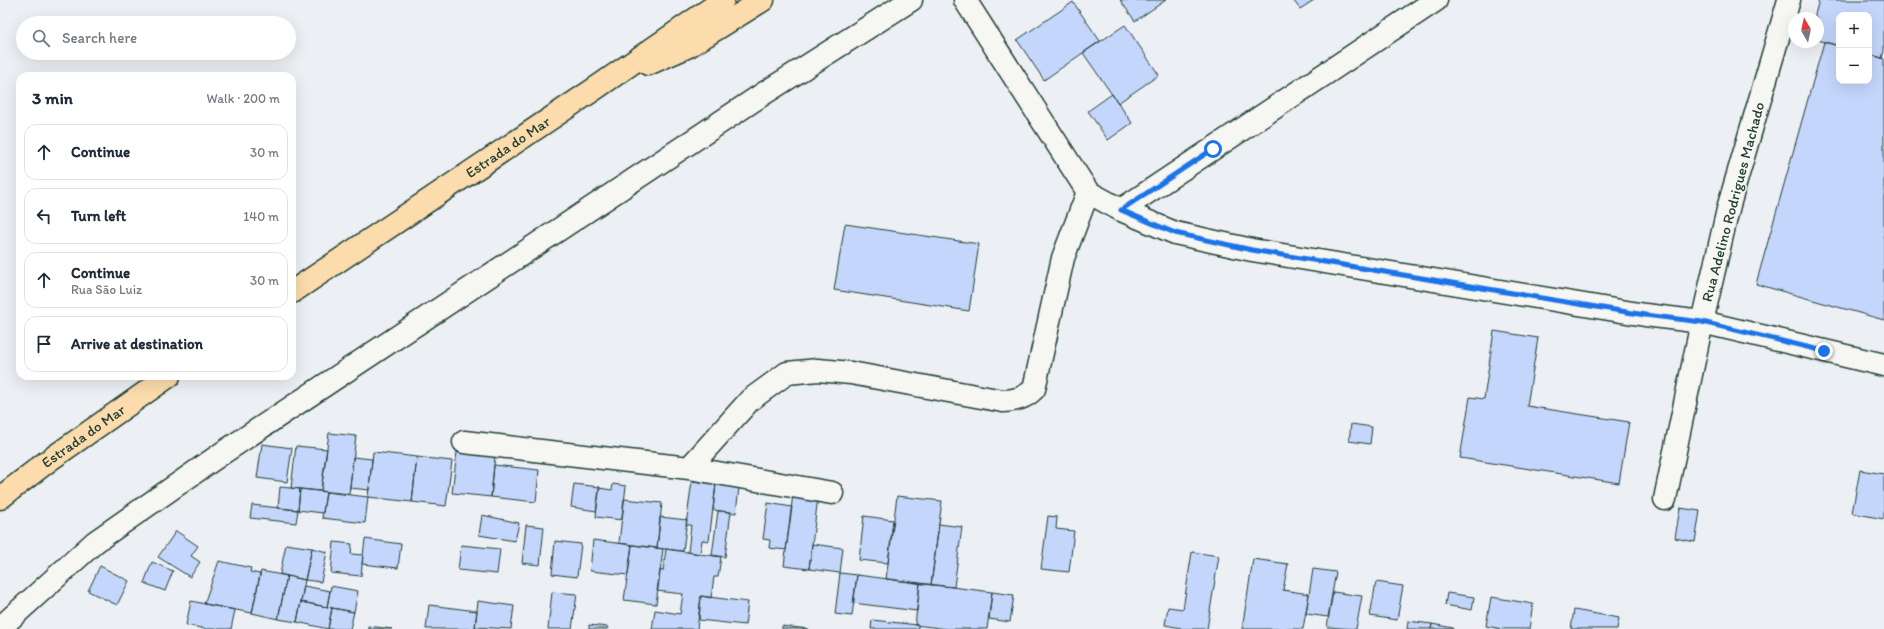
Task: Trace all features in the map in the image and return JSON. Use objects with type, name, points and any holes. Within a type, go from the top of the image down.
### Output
[{"type":"main road","name":"Estrada do Mar","points":[[296,289],[596,88],[723,0]]},
{"type":"main road","points":[[596,88],[689,46],[763,0]]},
{"type":"main road","name":"Estrada do Mar","points":[[0,498],[48,461],[163,380]]},
{"type":"street","points":[[0,628],[95,542],[221,454],[763,94],[911,0]]},
{"type":"street","points":[[965,0],[1088,192],[1121,210],[1175,233],[1252,250],[1645,315],[1702,322],[1884,365]]},
{"type":"street","points":[[1121,210],[1436,0]]},
{"type":"street","name":"Rua Adelino Rodrigues Machado","points":[[1665,499],[1702,322],[1729,205],[1789,0]]},
{"type":"street","points":[[689,468],[750,400],[787,373],[818,370],[851,373],[1003,401],[1018,400],[1028,396],[1034,389],[1063,258],[1088,192]]},
{"type":"street","points":[[464,442],[689,468],[832,493]]},
{"type":"building","points":[[1120,0],[1166,0],[1135,21]]},
{"type":"building","points":[[1293,0],[1314,0],[1300,9]]},
{"type":"building","points":[[1819,0],[1884,0],[1884,51],[1882,58],[1872,55],[1872,12],[1836,12],[1836,45],[1824,42],[1824,12],[1816,12]]},
{"type":"building","points":[[1073,2],[1100,41],[1044,80],[1017,40]]},
{"type":"building","points":[[1125,25],[1159,75],[1118,103],[1083,53]]},
{"type":"building","points":[[1824,42],[1836,45],[1836,84],[1872,84],[1872,55],[1884,59],[1884,320],[1756,284],[1822,48],[1824,48]]},
{"type":"building","points":[[1112,94],[1132,123],[1108,140],[1088,111]]},
{"type":"building","points":[[845,224],[979,244],[969,311],[834,290]]},
{"type":"building","points":[[1494,331],[1538,338],[1527,406],[1629,422],[1619,483],[1460,458],[1470,397],[1484,399]]},
{"type":"building","points":[[1351,424],[1372,427],[1370,444],[1349,441]]},
{"type":"building","points":[[329,433],[356,436],[349,494],[321,491]]},
{"type":"building","points":[[262,444],[292,448],[287,482],[257,478]]},
{"type":"building","points":[[296,446],[327,449],[321,491],[291,488]]},
{"type":"building","points":[[373,452],[417,457],[412,502],[368,497]]},
{"type":"building","points":[[457,452],[495,455],[491,497],[452,493]]},
{"type":"building","points":[[353,457],[372,459],[369,490],[350,488]]},
{"type":"building","points":[[417,457],[452,461],[446,506],[412,502]]},
{"type":"building","points":[[494,465],[539,470],[536,502],[491,497]]},
{"type":"building","points":[[1860,470],[1884,474],[1884,519],[1852,513]]},
{"type":"building","points":[[692,481],[716,484],[709,541],[702,540],[700,554],[688,552],[691,525],[686,525]]},
{"type":"building","points":[[574,484],[600,487],[596,511],[571,507]]},
{"type":"building","points":[[613,484],[626,486],[622,520],[596,517],[599,488],[612,490]]},
{"type":"building","points":[[716,484],[739,487],[736,513],[713,510]]},
{"type":"building","points":[[280,487],[300,489],[298,510],[278,508]]},
{"type":"building","points":[[300,489],[326,492],[323,513],[298,510]]},
{"type":"building","points":[[326,492],[368,497],[365,523],[322,518]]},
{"type":"building","points":[[793,494],[818,497],[809,569],[784,566]]},
{"type":"building","points":[[897,496],[942,501],[931,585],[886,579]]},
{"type":"building","points":[[624,499],[662,503],[657,548],[619,543]]},
{"type":"building","points":[[768,503],[792,507],[786,550],[769,548],[770,540],[763,539]]},
{"type":"building","points":[[252,505],[298,510],[296,523],[250,518]]},
{"type":"building","points":[[1680,508],[1700,511],[1695,542],[1675,538]]},
{"type":"building","points":[[718,511],[731,512],[725,557],[712,555]]},
{"type":"building","points":[[482,515],[519,523],[515,541],[479,535]]},
{"type":"building","points":[[864,516],[893,520],[888,563],[859,560]]},
{"type":"building","points":[[1048,516],[1057,517],[1056,529],[1074,531],[1069,572],[1041,569]]},
{"type":"building","points":[[660,517],[687,520],[683,551],[657,548]]},
{"type":"building","points":[[939,524],[962,527],[954,587],[931,585]]},
{"type":"building","points":[[526,525],[544,527],[540,565],[522,563]]},
{"type":"building","points":[[176,531],[198,546],[191,556],[200,562],[190,577],[158,557]]},
{"type":"building","points":[[365,539],[401,544],[398,568],[362,564]]},
{"type":"building","points":[[593,540],[632,545],[628,575],[590,571]]},
{"type":"building","points":[[555,541],[581,544],[577,577],[552,574]]},
{"type":"building","points":[[334,542],[352,544],[351,554],[363,555],[361,576],[331,573]]},
{"type":"building","points":[[286,544],[312,548],[305,580],[280,574]]},
{"type":"building","points":[[812,544],[843,548],[840,573],[809,569]]},
{"type":"building","points":[[461,545],[500,549],[497,574],[458,570]]},
{"type":"building","points":[[632,545],[663,549],[656,604],[624,600]]},
{"type":"building","points":[[312,548],[327,552],[321,582],[305,580]]},
{"type":"building","points":[[666,549],[721,557],[718,577],[714,577],[711,598],[701,596],[697,629],[652,629],[655,610],[680,614],[683,594],[657,591],[660,570],[663,571]]},
{"type":"building","points":[[1192,552],[1219,556],[1207,629],[1181,629],[1165,625],[1168,607],[1183,609]]},
{"type":"building","points":[[1253,559],[1288,564],[1283,590],[1309,594],[1303,629],[1242,629]]},
{"type":"building","points":[[219,561],[251,568],[250,572],[260,574],[252,613],[204,604]]},
{"type":"building","points":[[152,562],[173,571],[165,591],[144,583]]},
{"type":"building","points":[[100,566],[129,581],[117,605],[88,591]]},
{"type":"building","points":[[1313,569],[1336,572],[1328,617],[1306,614]]},
{"type":"building","points":[[261,571],[287,576],[278,619],[252,613]]},
{"type":"building","points":[[840,573],[857,575],[852,616],[835,614]]},
{"type":"building","points":[[857,575],[920,583],[917,611],[853,603]]},
{"type":"building","points":[[287,576],[305,580],[297,622],[278,619]]},
{"type":"building","points":[[1376,582],[1403,586],[1397,620],[1370,616]]},
{"type":"building","points":[[920,583],[992,592],[987,629],[948,629],[915,625]]},
{"type":"building","points":[[304,586],[330,591],[327,607],[301,602]]},
{"type":"building","points":[[331,586],[358,591],[354,612],[327,607]]},
{"type":"building","points":[[552,592],[577,594],[572,629],[548,629]]},
{"type":"building","points":[[992,592],[1014,595],[1010,622],[989,619]]},
{"type":"building","points":[[1333,592],[1362,596],[1356,629],[1327,627]]},
{"type":"building","points":[[1447,593],[1474,597],[1472,610],[1445,605]]},
{"type":"building","points":[[701,596],[748,602],[745,625],[699,620]]},
{"type":"building","points":[[1491,597],[1533,604],[1529,629],[1502,629],[1486,626]]},
{"type":"building","points":[[191,601],[235,610],[231,629],[206,629],[186,625]]},
{"type":"building","points":[[478,601],[514,606],[511,629],[475,627]]},
{"type":"building","points":[[301,602],[332,608],[328,629],[297,622]]},
{"type":"building","points":[[429,605],[477,611],[475,629],[426,629]]},
{"type":"building","points":[[332,608],[354,612],[350,629],[328,629]]},
{"type":"building","points":[[1574,610],[1619,618],[1617,629],[1571,629]]},
{"type":"building","points":[[872,620],[918,625],[918,629],[871,629]]},
{"type":"building","points":[[1408,621],[1432,624],[1431,629],[1407,629]]},
{"type":"building","points":[[1432,624],[1453,628],[1453,629],[1431,629]]},
{"type":"building","points":[[589,625],[608,627],[607,629],[589,629]]},
{"type":"building","points":[[368,626],[392,629],[368,629]]},
{"type":"building","points":[[782,626],[809,629],[782,629]]},
{"type":"route","points":[[1213,149],[1121,210],[1175,233],[1252,250],[1645,315],[1702,322],[1824,351]]}]
